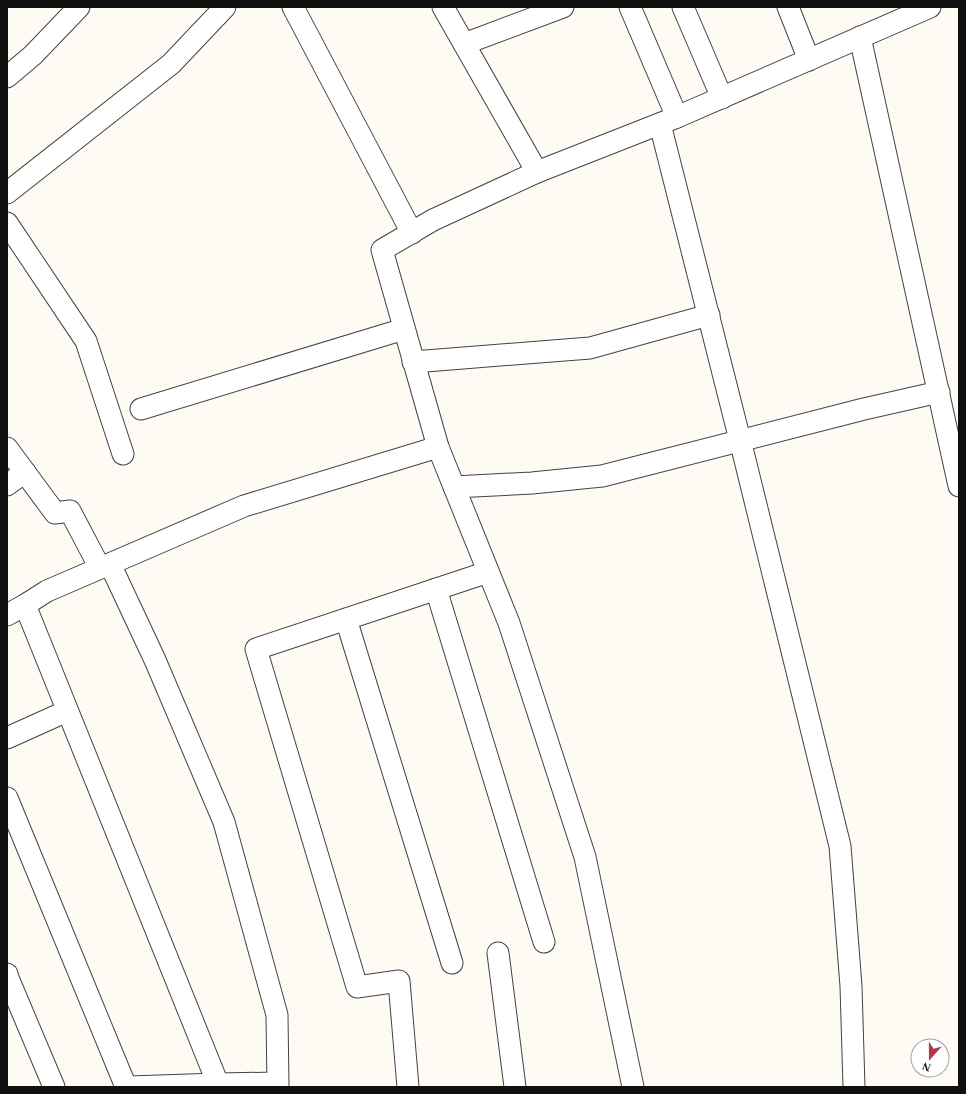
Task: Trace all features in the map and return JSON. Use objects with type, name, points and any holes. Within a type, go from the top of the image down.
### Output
[{"type":"street","points":[[7,77],[33,55],[79,7]]},
{"type":"street","points":[[7,193],[171,64],[225,7]]},
{"type":"street","points":[[294,7],[412,233]]},
{"type":"street","points":[[443,7],[537,172]]},
{"type":"street","points":[[464,44],[563,7]]},
{"type":"street","points":[[630,7],[669,121],[709,315],[840,846],[851,986],[854,1087]]},
{"type":"street","points":[[683,7],[722,98]]},
{"type":"street","points":[[788,7],[809,60]]},
{"type":"street","points":[[633,1087],[585,857],[509,623],[438,447],[382,250],[433,220],[537,172],[669,121],[809,60],[860,37],[901,12],[930,7]]},
{"type":"street","points":[[860,37],[947,401],[959,486]]},
{"type":"street","points":[[7,223],[86,341],[123,454]]},
{"type":"street","points":[[413,362],[590,348],[709,315]]},
{"type":"street","points":[[141,409],[404,329]]},
{"type":"street","points":[[454,487],[532,483],[602,476],[857,411],[947,401]]},
{"type":"street","points":[[218,1084],[67,711],[16,610],[47,591],[244,506],[438,447]]},
{"type":"street","points":[[7,448],[55,513],[70,511],[105,566],[155,660],[224,822],[277,1015],[278,1085],[218,1084],[128,1087],[7,798]]},
{"type":"street","points":[[7,485],[25,472]]},
{"type":"street","points":[[408,1087],[399,981],[357,987],[256,649],[488,572]]},
{"type":"street","points":[[436,589],[544,942]]},
{"type":"street","points":[[346,619],[452,963]]},
{"type":"street","points":[[7,738],[67,711]]},
{"type":"street","points":[[498,953],[515,1087]]},
{"type":"street","points":[[7,974],[54,1087]]}]
